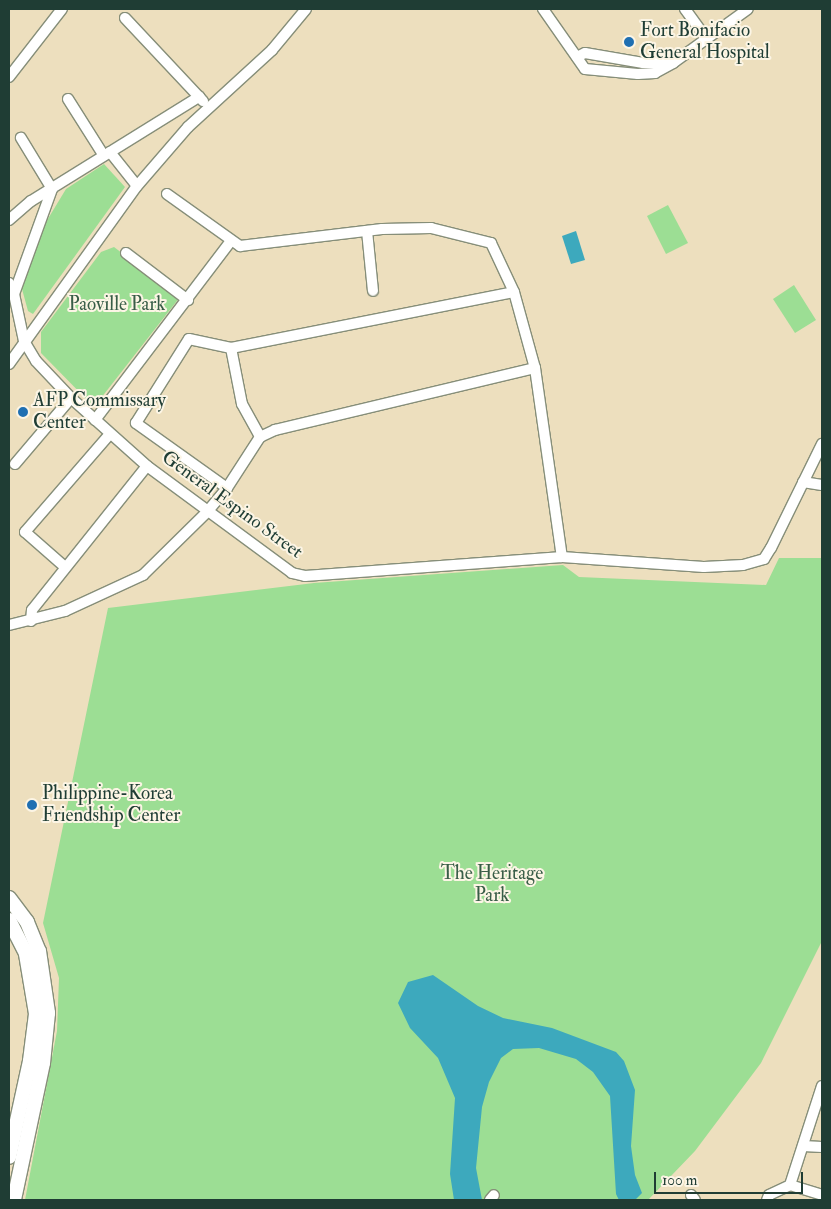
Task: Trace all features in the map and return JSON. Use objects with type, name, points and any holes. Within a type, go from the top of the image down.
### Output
[{"type":"main road","points":[[9,898],[27,922],[39,951],[47,986],[47,1040],[36,1062],[9,1158]]},
{"type":"main road","points":[[9,920],[26,954],[34,986],[36,1014],[36,1062],[14,1200]]},
{"type":"street","points":[[9,77],[62,9]]},
{"type":"street","points":[[9,364],[137,186],[209,106],[272,50],[306,9]]},
{"type":"street","points":[[543,9],[585,69],[638,74],[655,73],[673,63],[748,9]]},
{"type":"street","points":[[685,9],[706,39]]},
{"type":"street","points":[[125,18],[209,106]]},
{"type":"street","points":[[577,57],[585,53],[642,63],[673,63]]},
{"type":"street","points":[[9,220],[16,211],[199,97]]},
{"type":"street","points":[[68,99],[107,154],[137,186]]},
{"type":"street","points":[[22,138],[52,189]]},
{"type":"street","points":[[14,294],[52,189]]},
{"type":"street","points":[[167,194],[240,246],[367,231],[431,228],[491,243],[514,292],[536,368],[562,556]]},
{"type":"street","points":[[367,231],[374,291]]},
{"type":"street","points":[[95,420],[231,241]]},
{"type":"street","points":[[126,252],[188,300]]},
{"type":"street","name":"General Espino Street","points":[[9,283],[14,294],[24,341],[36,361],[109,435],[208,512],[292,572],[305,576],[562,556],[727,567],[764,559],[804,482]]},
{"type":"street","points":[[227,488],[136,424],[189,339],[231,348],[514,292]]},
{"type":"street","points":[[231,348],[242,404],[260,438]]},
{"type":"street","points":[[9,625],[66,611],[143,575],[208,512],[227,488],[260,438],[275,430],[536,368]]},
{"type":"street","points":[[15,464],[72,398]]},
{"type":"street","points":[[65,567],[25,532],[109,435]]},
{"type":"street","points":[[822,444],[804,482],[822,485]]},
{"type":"street","points":[[31,621],[32,610],[147,466]]},
{"type":"street","points":[[767,1200],[770,1195],[790,1184],[821,1098],[822,1086]]},
{"type":"street","points":[[803,1146],[822,1147]]},
{"type":"street","points":[[790,1184],[822,1195]]},
{"type":"green space","points":[[104,164],[125,187],[33,314],[28,311],[22,289],[46,222],[66,189]]},
{"type":"green space","points":[[668,205],[688,243],[666,254],[647,216]]},
{"type":"green space","name":"Paoville Park","points":[[114,247],[180,297],[94,407],[41,353],[41,332],[101,252]]},
{"type":"green space","points":[[794,285],[816,320],[795,333],[773,299]]},
{"type":"green space","name":"The Heritage Park","points":[[779,558],[822,558],[822,941],[761,1063],[695,1151],[648,1200],[25,1200],[57,1031],[59,978],[43,923],[108,608],[314,583],[563,565],[579,577],[766,585]]},
{"type":"water","points":[[576,231],[585,260],[571,264],[562,236]]},
{"type":"water","points":[[433,975],[478,1006],[503,1018],[552,1028],[616,1052],[624,1061],[635,1090],[631,1146],[635,1175],[642,1193],[635,1200],[619,1200],[616,1194],[610,1096],[593,1072],[576,1059],[539,1048],[513,1049],[501,1058],[489,1082],[482,1107],[476,1168],[482,1200],[454,1200],[450,1174],[455,1098],[438,1058],[410,1028],[398,1003],[408,982]]},
{"type":"place","name":"Fort Bonifacio General Hospital","points":[[629,42]]},
{"type":"place","name":"AFP Commissary Center","points":[[23,412]]},
{"type":"place","name":"Philippine-Korea Friendship Center","points":[[32,805]]}]
